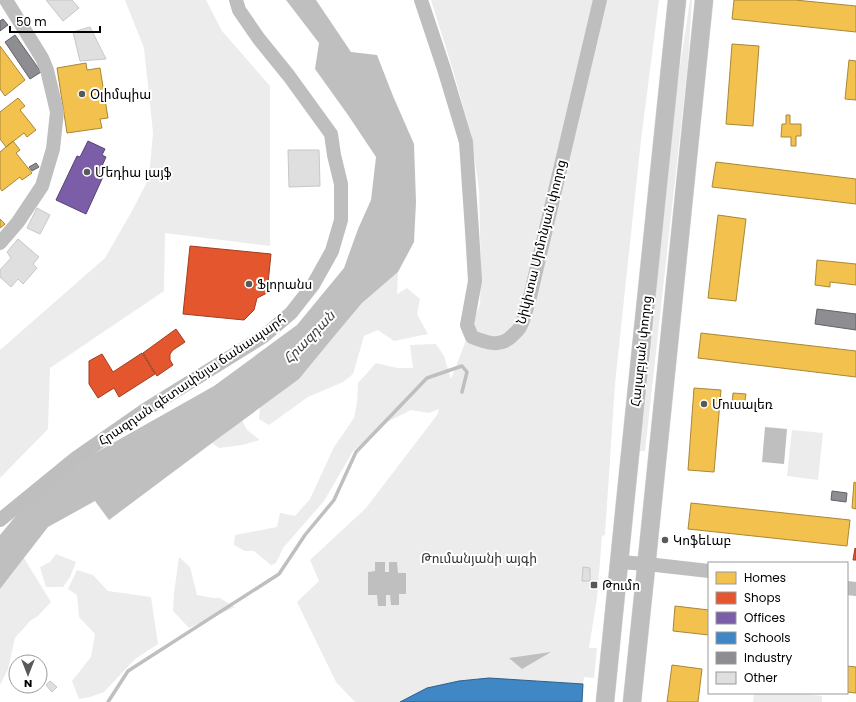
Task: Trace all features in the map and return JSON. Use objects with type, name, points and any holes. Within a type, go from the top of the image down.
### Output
[{"type":"main road","name":"Հալաբյան փողոց","points":[[605,702],[677,0]]},
{"type":"main road","name":"Հալաբյան փողոց","points":[[632,702],[704,0]]},
{"type":"street","points":[[0,243],[18,222],[42,186],[53,149],[57,112],[47,70],[42,58],[6,0]]},
{"type":"street","name":"Հրազդան գետափնյա ճանապարհ","points":[[0,520],[76,458],[145,410],[264,336],[292,313],[313,285],[332,251],[341,220],[341,184],[331,134],[294,82],[259,39],[239,10],[236,0]]},
{"type":"street","name":"Նիկիտա Սիմոնյան փողոց","points":[[421,0],[466,142],[475,281],[467,325],[472,337],[492,344],[509,340],[521,327],[529,300],[600,0]]},
{"type":"street","points":[[619,562],[708,571]]},
{"type":"green space","points":[[125,0],[206,0],[222,31],[270,86],[270,246],[165,233],[164,291],[50,368],[48,429],[0,478],[0,350],[105,258],[149,178],[153,133],[144,48]]},
{"type":"green space","name":"Թումանյանի այգի","points":[[431,0],[659,0],[641,140],[615,384],[605,535],[602,536],[597,598],[589,648],[597,648],[594,678],[584,677],[583,684],[489,678],[459,681],[427,688],[400,702],[355,702],[336,682],[297,602],[319,581],[310,560],[366,508],[437,415],[439,409],[429,413],[411,410],[389,421],[353,451],[324,501],[283,548],[276,563],[271,565],[254,551],[245,551],[234,545],[235,535],[277,527],[280,513],[295,516],[310,499],[334,447],[354,418],[357,403],[358,383],[376,363],[397,368],[413,368],[410,345],[436,344],[444,356],[451,379],[480,304],[481,273],[479,190],[471,134]]},
{"type":"green space","points":[[690,0],[692,0],[688,63],[645,451],[640,451],[673,113]]},
{"type":"green space","points":[[398,272],[397,294],[407,288],[420,299],[417,314],[428,334],[394,341],[378,330],[364,336],[353,374],[343,382],[308,397],[269,425],[259,419],[260,407],[299,379],[362,303]]},
{"type":"green space","points":[[242,420],[247,430],[260,440],[242,445],[219,448],[212,443]]},
{"type":"green space","points":[[792,430],[823,433],[818,480],[787,476]]},
{"type":"green space","points":[[56,554],[76,562],[70,577],[63,587],[46,587],[40,567],[50,562]]},
{"type":"green space","points":[[179,557],[190,567],[197,595],[220,598],[235,607],[189,628],[173,611]]},
{"type":"green space","points":[[24,558],[51,602],[38,616],[30,621],[15,638],[11,654],[8,654],[8,669],[0,685],[0,589]]},
{"type":"green space","points":[[77,570],[93,575],[108,591],[151,597],[158,644],[135,659],[104,692],[79,699],[72,681],[91,657],[95,634],[79,617],[77,595],[68,589]]},
{"type":"green space","points":[[754,694],[802,694],[822,696],[822,702],[753,702]]},
{"type":"water","name":"Հրազդան","points":[[286,0],[316,0],[351,52],[377,55],[414,144],[416,202],[414,242],[398,272],[362,303],[299,379],[109,520],[95,501],[48,527],[0,589],[0,535],[19,512],[88,457],[214,386],[297,325],[344,268],[358,229],[371,200],[376,157],[315,69],[319,43]]},
{"type":"water","points":[[765,427],[787,429],[784,464],[762,462]]},
{"type":"water","points":[[375,562],[385,562],[385,572],[389,572],[389,562],[397,562],[398,573],[406,573],[406,594],[399,594],[399,605],[391,605],[390,595],[386,595],[386,606],[378,606],[377,595],[368,595],[368,572],[375,571]]},
{"type":"water","points":[[551,652],[522,669],[509,658]]},
{"type":"building: Homes","points":[[734,0],[795,0],[856,6],[856,32],[732,19]]},
{"type":"building: Homes","points":[[732,44],[759,46],[753,126],[726,124]]},
{"type":"building: Homes","points":[[0,46],[25,80],[5,96],[0,89]]},
{"type":"building: Homes","points":[[849,60],[856,61],[856,100],[845,99]]},
{"type":"building: Homes","name":"Օլիմպիա","points":[[86,63],[87,70],[100,68],[108,118],[100,119],[102,128],[67,133],[57,68]]},
{"type":"building: Homes","points":[[18,98],[25,106],[20,110],[36,130],[27,137],[24,133],[6,147],[0,139],[0,112]]},
{"type":"building: Homes","points":[[786,115],[790,115],[790,124],[801,124],[801,136],[796,136],[796,146],[791,146],[791,137],[781,137],[782,124],[786,124]]},
{"type":"building: Homes","points":[[13,141],[20,150],[16,153],[32,173],[22,180],[20,177],[2,191],[0,188],[0,152]]},
{"type":"building: Homes","points":[[716,162],[856,179],[856,204],[712,187]]},
{"type":"building: Homes","points":[[718,215],[746,219],[736,301],[708,298]]},
{"type":"building: Homes","points":[[0,219],[5,224],[0,228]]},
{"type":"building: Homes","points":[[817,260],[856,264],[856,285],[830,282],[830,287],[815,285]]},
{"type":"building: Homes","points":[[701,333],[856,351],[856,377],[698,358]]},
{"type":"building: Homes","points":[[694,388],[721,390],[714,472],[688,470]]},
{"type":"building: Homes","points":[[733,393],[746,394],[744,406],[732,404]]},
{"type":"building: Homes","points":[[854,482],[856,483],[856,509],[852,508]]},
{"type":"building: Homes","points":[[691,503],[850,520],[847,546],[688,529]]},
{"type":"building: Homes","points":[[675,606],[708,610],[708,635],[673,631]]},
{"type":"building: Homes","points":[[672,665],[702,669],[698,702],[667,702]]},
{"type":"building: Homes","points":[[848,666],[856,667],[856,693],[848,692]]},
{"type":"building: Shops","points":[[190,246],[271,254],[267,293],[257,298],[254,310],[244,320],[183,314]]},
{"type":"building: Shops","points":[[176,329],[185,342],[173,350],[170,354],[170,360],[173,365],[157,376],[143,353]]},
{"type":"building: Shops","points":[[142,353],[155,374],[119,397],[114,388],[98,398],[89,384],[89,361],[102,354],[113,372]]},
{"type":"building: Shops","points":[[855,548],[856,560],[853,560]]},
{"type":"building: Offices","points":[[88,141],[105,149],[102,155],[106,157],[102,166],[107,168],[86,214],[56,200],[77,156],[80,157]]},
{"type":"building: Schools","points":[[489,678],[583,684],[582,702],[400,702],[427,688],[459,681]]},
{"type":"building: Industry","points":[[3,19],[8,25],[0,31],[0,21]]},
{"type":"building: Industry","points":[[15,35],[41,72],[30,79],[5,42]]},
{"type":"building: Industry","points":[[36,163],[39,167],[32,171],[29,167]]},
{"type":"building: Industry","points":[[817,309],[856,314],[856,330],[815,324]]},
{"type":"building: Industry","points":[[832,491],[847,493],[846,502],[831,500]]},
{"type":"building: Other","points":[[46,0],[72,0],[79,8],[63,21]]},
{"type":"building: Other","points":[[90,27],[106,59],[80,61],[73,32]]},
{"type":"building: Other","points":[[288,150],[319,150],[320,186],[289,187]]},
{"type":"building: Other","points":[[37,208],[50,215],[40,234],[27,228]]},
{"type":"building: Other","points":[[18,239],[39,257],[33,264],[37,268],[23,284],[18,279],[11,287],[0,277],[0,270],[11,258],[7,252]]},
{"type":"building: Other","points":[[583,567],[590,568],[590,581],[582,581]]},
{"type":"building: Other","points":[[50,681],[57,687],[52,692],[48,687],[48,683]]},
{"type":"waterway","points":[[108,702],[128,671],[279,574],[305,535],[334,500],[356,452],[427,378],[462,366],[467,372],[462,392]]},
{"type":"place","name":"Օլիմպիա","points":[[82,94]]},
{"type":"place","name":"Մեդիա լայֆ","points":[[87,172]]},
{"type":"place","name":"Ֆլորանս","points":[[249,284]]},
{"type":"place","name":"Մուսալեռ","points":[[704,404]]},
{"type":"place","name":"ԿոֆեԼաբ","points":[[665,540]]},
{"type":"place","name":"Թումո","points":[[594,585]]}]
